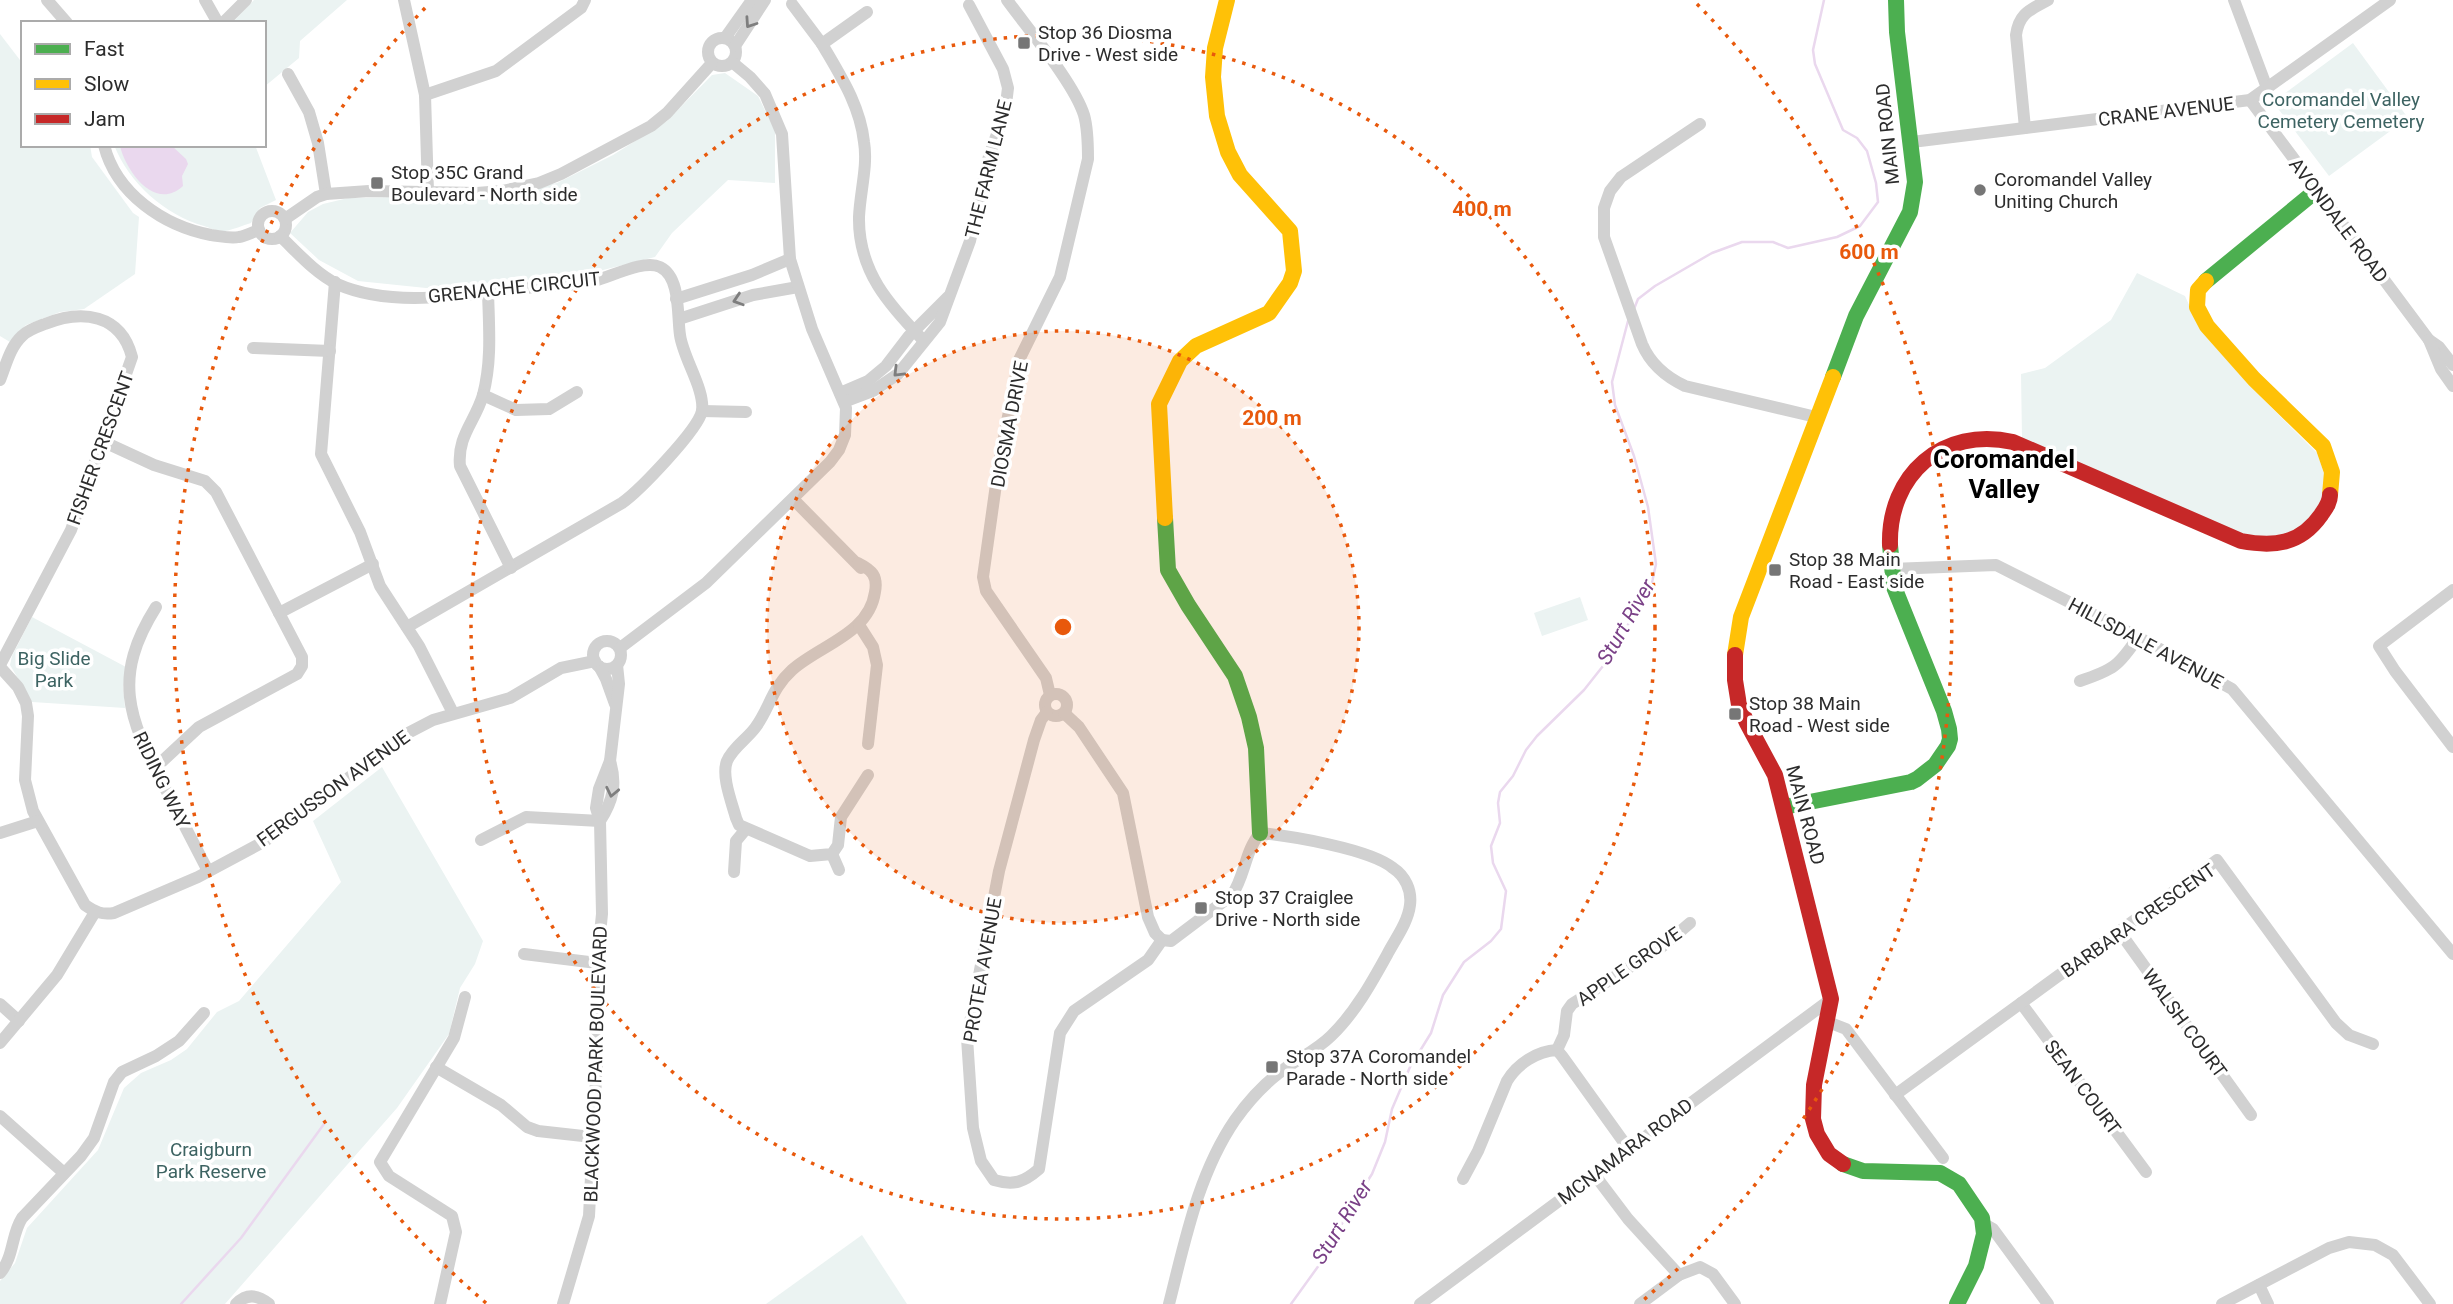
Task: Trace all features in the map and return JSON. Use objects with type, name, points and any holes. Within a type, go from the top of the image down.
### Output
[{"type":"street","points":[[47,0],[64,21]]},
{"type":"street","points":[[205,0],[217,21]]},
{"type":"street","points":[[225,21],[246,0]]},
{"type":"street","points":[[404,0],[425,95],[428,192]]},
{"type":"street","points":[[425,95],[496,71],[581,8],[585,0]]},
{"type":"street","points":[[730,42],[752,0]]},
{"type":"street","points":[[730,42],[765,0]]},
{"type":"street","name":"DIOSMA DRIVE","points":[[1007,0],[1070,89],[1083,114],[1088,142],[1088,159],[1060,277],[1020,360],[999,463],[983,577],[986,591],[1046,678],[1050,695]]},
{"type":"street","points":[[1064,713],[1079,727],[1123,793],[1148,916],[1155,933],[1162,940],[1171,941],[1232,895],[1238,886],[1252,842],[1260,833],[1256,748],[1250,717],[1235,676],[1168,570],[1159,404],[1180,361],[1196,346],[1269,313],[1290,283],[1294,271],[1290,231],[1240,175],[1228,152],[1217,116],[1213,77],[1215,48],[1227,0]]},
{"type":"street","name":"MAIN ROAD","points":[[1896,0],[1896,32],[1915,182],[1910,212],[1856,316],[1816,417],[1737,633],[1736,664],[1740,706],[1749,728],[1769,759],[1784,807],[1831,999],[1811,1097],[1818,1135],[1826,1149],[1837,1160],[1860,1171],[1940,1174],[1956,1181],[1979,1212],[1983,1224]]},
{"type":"street","points":[[2025,128],[2017,23],[2026,13],[2048,0]]},
{"type":"street","points":[[2234,0],[2267,88]]},
{"type":"street","name":"CRANE AVENUE","points":[[1912,142],[2250,100],[2390,0]]},
{"type":"street","points":[[792,4],[822,44],[859,114],[865,144],[859,216],[864,259],[874,282],[887,301],[925,341]]},
{"type":"street","name":"THE FARM LANE","points":[[842,398],[886,383],[898,374],[925,341],[940,322],[970,241],[989,156],[1005,112],[1008,88],[1003,69],[969,5]]},
{"type":"street","points":[[822,44],[867,12]]},
{"type":"street","points":[[716,39],[730,42],[736,54],[732,62],[725,67],[712,63],[708,55],[709,46],[716,39]]},
{"type":"street","points":[[620,648],[706,583],[830,462],[839,450],[846,420],[842,398],[812,329],[790,259],[782,134],[765,94],[732,62]]},
{"type":"street","points":[[285,219],[317,197],[326,194],[369,191],[502,191],[539,183],[651,126],[667,113],[712,63]]},
{"type":"street","points":[[288,74],[309,112],[326,194]]},
{"type":"street","name":"AVONDALE ROAD","points":[[2250,100],[2429,340],[2441,369],[2453,386]]},
{"type":"street","points":[[1700,124],[1621,177],[1610,191],[1604,208],[1604,237],[1631,312],[1649,357],[1673,381],[1816,417]]},
{"type":"street","points":[[104,147],[107,158],[122,183],[144,204],[168,221],[196,232],[224,237],[237,238],[259,230]]},
{"type":"street","points":[[1784,807],[1911,782],[1927,774],[1950,739],[1945,714],[1894,587],[1891,569],[1890,522],[1895,499],[1912,471],[1937,451],[1987,438],[2013,442],[2241,541],[2266,546],[2292,541],[2316,522],[2330,501],[2332,472],[2323,446],[2254,379],[2207,326],[2197,307],[2198,290],[2208,277],[2316,190]]},
{"type":"street","points":[[269,211],[278,212],[285,219],[285,230],[280,236],[268,238],[259,230],[261,216],[269,211]]},
{"type":"street","name":"GRENACHE CIRCUIT","points":[[280,236],[311,266],[335,282],[387,297],[488,292],[593,281],[644,265],[661,267],[671,277],[680,338],[699,392],[702,411]]},
{"type":"street","points":[[676,299],[752,275],[790,259]]},
{"type":"street","points":[[335,282],[321,454],[360,532],[380,586],[407,627],[453,713]]},
{"type":"street","points":[[679,319],[752,296],[798,287]]},
{"type":"street","points":[[488,292],[490,363],[483,395],[458,452],[460,466],[511,568]]},
{"type":"street","name":"THE FARM LANE","points":[[842,398],[886,366],[914,331],[949,297]]},
{"type":"street","name":"FISHER CRESCENT","points":[[0,380],[13,347],[20,337],[32,329],[69,316],[91,316],[106,321],[120,331],[129,344],[132,357],[71,530],[0,666]]},
{"type":"street","name":"AVONDALE ROAD","points":[[2429,340],[2439,347],[2453,365]]},
{"type":"street","points":[[253,348],[330,351]]},
{"type":"street","points":[[483,395],[516,410],[549,410],[577,392]]},
{"type":"street","points":[[407,627],[636,493],[690,432],[702,411],[746,412]]},
{"type":"street","points":[[102,441],[154,466],[205,481],[216,492],[302,657],[302,666],[297,674],[199,727],[155,768]]},
{"type":"street","points":[[793,499],[858,563],[870,569],[876,578],[874,597],[870,610],[859,625],[793,669],[774,690],[755,728],[734,750],[726,763],[726,773],[736,818],[746,829],[810,856],[832,854]]},
{"type":"street","points":[[279,613],[373,564]]},
{"type":"street","name":"HILLSDALE AVENUE","points":[[1891,569],[1996,565],[2138,637],[2232,689],[2453,954]]},
{"type":"street","points":[[2453,590],[2379,646],[2453,747]]},
{"type":"street","name":"RIDING WAY","points":[[156,607],[134,652],[129,696],[139,738],[208,871]]},
{"type":"street","points":[[859,625],[873,647],[877,665],[868,744]]},
{"type":"street","points":[[2080,681],[2109,671],[2138,637]]},
{"type":"street","points":[[603,641],[613,642],[620,648],[622,655],[617,665],[608,669],[597,663],[596,647],[603,641]]},
{"type":"street","name":"FERGUSSON AVENUE","points":[[95,912],[104,915],[114,913],[208,871],[265,841],[408,733],[433,720],[510,698],[561,668],[597,663]]},
{"type":"street","name":"BLACKWOOD PARK BOULEVARD","points":[[597,663],[615,705]]},
{"type":"street","name":"BLACKWOOD PARK BOULEVARD","points":[[563,1304],[589,1216],[597,1058],[597,963],[602,914],[600,821],[614,789],[615,776],[610,761],[619,684],[617,665]]},
{"type":"street","points":[[0,666],[18,687],[26,703],[28,716],[25,780],[38,821],[85,905],[95,912],[58,975],[0,1043]]},
{"type":"street","points":[[1057,694],[1066,699],[1067,707],[1064,713],[1057,716],[1047,712],[1045,705],[1050,695],[1057,694]]},
{"type":"street","name":"PROTEA AVENUE","points":[[1047,712],[1034,740],[999,871],[967,1038],[973,1128],[981,1161],[994,1180],[1017,1184],[1039,1169],[1060,1033],[1066,1022],[1074,1011],[1147,960],[1162,940]]},
{"type":"street","points":[[832,854],[838,845],[841,817],[868,775]]},
{"type":"street","points":[[481,840],[526,817],[600,821]]},
{"type":"street","points":[[0,833],[38,821]]},
{"type":"street","points":[[734,872],[736,841],[746,829]]},
{"type":"street","points":[[1168,1304],[1194,1210],[1222,1139],[1261,1089],[1329,1038],[1344,1022],[1372,981],[1407,917],[1410,903],[1405,879],[1385,862],[1291,836],[1260,833]]},
{"type":"street","points":[[832,854],[839,870]]},
{"type":"street","name":"BARBARA CRESCENT","points":[[1895,1095],[2217,860],[2336,1023],[2349,1035],[2374,1044]]},
{"type":"street","name":"APPLE GROVE","points":[[1557,1050],[1564,1035],[1567,1011],[1572,1004],[1663,946],[1690,923]]},
{"type":"street","name":"WALSH COURT","points":[[2119,931],[2251,1115]]},
{"type":"street","points":[[524,954],[597,963]]},
{"type":"street","points":[[440,1304],[456,1232],[452,1216],[389,1175],[380,1162],[454,1038],[465,997]]},
{"type":"street","name":"MCNAMARA ROAD","points":[[1420,1304],[1831,999]]},
{"type":"street","name":"SEAN COURT","points":[[2021,1003],[2146,1172]]},
{"type":"street","points":[[0,1004],[19,1021]]},
{"type":"street","points":[[0,1273],[13,1246],[16,1227],[94,1138],[114,1082],[122,1072],[156,1056],[179,1041],[204,1013]]},
{"type":"street","points":[[1828,1022],[1846,1029],[1943,1158]]},
{"type":"street","points":[[1462,1179],[1478,1151],[1513,1070],[1544,1051],[1557,1050],[1628,1148]]},
{"type":"street","points":[[436,1067],[502,1105],[527,1127],[538,1132],[592,1137]]},
{"type":"street","points":[[0,1116],[64,1173]]},
{"type":"street","points":[[1594,1174],[1628,1219],[1679,1275]]},
{"type":"street","points":[[1956,1304],[1980,1253],[1984,1237],[1983,1224]]},
{"type":"street","points":[[1983,1224],[1993,1229],[2048,1304]]},
{"type":"street","points":[[2222,1304],[2329,1248],[2349,1242],[2375,1245],[2393,1255],[2430,1304]]},
{"type":"street","points":[[1640,1304],[1679,1275],[1700,1267],[1713,1274],[1735,1304]]},
{"type":"street","points":[[2259,1285],[2269,1304]]},
{"type":"street","points":[[236,1304],[249,1296],[260,1296],[270,1304]]},
{"type":"green space","points":[[254,0],[347,0],[300,41],[299,58],[266,85],[266,21],[234,21]]},
{"type":"green space","points":[[0,34],[21,61],[21,147],[90,147],[92,157],[133,213],[139,217],[135,274],[84,309],[60,312],[26,325],[10,342],[0,336]]},
{"type":"green space","name":"Coromandel Valley Cemetery Cemetery","points":[[2353,43],[2408,118],[2329,176],[2273,102]]},
{"type":"green space","points":[[725,73],[758,96],[775,131],[775,183],[728,180],[672,233],[655,257],[579,276],[426,288],[358,281],[319,260],[290,233],[308,212],[323,204],[348,198],[495,195],[557,183],[613,155],[667,121],[712,75]]},
{"type":"green space","points":[[115,147],[256,147],[276,200],[260,208],[251,223],[225,231],[212,229],[162,206],[139,184]]},
{"type":"green space","points":[[2137,273],[2185,296],[2200,329],[2248,384],[2317,453],[2325,476],[2324,495],[2309,521],[2292,533],[2261,540],[2240,534],[2022,438],[2021,374],[2045,368],[2111,320]]},
{"type":"green space","points":[[1580,597],[1588,620],[1542,636],[1534,613]]},
{"type":"green space","name":"Big Slide Park","points":[[32,617],[126,667],[123,687],[125,708],[32,702],[10,665]]},
{"type":"green space","name":"Craigburn Park Reserve","points":[[382,767],[483,941],[475,964],[460,988],[449,1034],[397,1108],[225,1304],[0,1304],[0,1281],[15,1263],[27,1228],[98,1150],[124,1088],[141,1073],[171,1060],[187,1049],[217,1012],[239,1001],[341,882],[313,821]]},
{"type":"green space","points":[[862,1235],[907,1304],[766,1304]]},
{"type":"shaded area","points":[[120,147],[173,147],[188,164],[182,176],[183,186],[172,193],[152,191],[135,176]]},
{"type":"waterway","name":"Sturt River","points":[[1634,309],[1638,299],[1655,286],[1712,253],[1742,242],[1773,242],[1788,248],[1837,237],[1860,226],[1878,202],[1867,151],[1857,138],[1843,130],[1815,64],[1813,50],[1824,0]]},
{"type":"waterway","name":"Sturt River","points":[[1291,1304],[1322,1261],[1372,1174],[1385,1142],[1392,1109],[1410,1067],[1431,1033],[1443,995],[1464,962],[1491,941],[1501,929],[1506,891],[1493,863],[1491,846],[1500,823],[1500,792],[1537,736],[1584,690],[1603,666],[1651,587],[1656,564],[1648,507],[1634,456],[1615,405],[1612,382],[1628,321]]},
{"type":"waterway","points":[[181,1304],[241,1238],[324,1124]]},
{"type":"traffic: fast","points":[[1833,377],[1856,316],[1910,212],[1915,182],[1897,32],[1896,0]]},
{"type":"traffic: fast","points":[[2206,281],[2317,190]]},
{"type":"traffic: fast","points":[[1165,518],[1168,570],[1235,676],[1249,717],[1256,748],[1260,833]]},
{"type":"traffic: fast","points":[[1784,807],[1911,782],[1935,765],[1948,746],[1949,729],[1944,711],[1894,587],[1890,545]]},
{"type":"traffic: fast","points":[[1843,1164],[1863,1171],[1940,1173],[1959,1184],[1982,1218],[1984,1234],[1976,1266],[1957,1304]]},
{"type":"traffic: slow","points":[[1165,518],[1159,404],[1180,361],[1196,346],[1269,313],[1290,283],[1294,271],[1290,231],[1240,175],[1228,152],[1217,116],[1213,77],[1215,48],[1227,0]]},
{"type":"traffic: slow","points":[[2206,281],[2198,290],[2197,307],[2207,326],[2254,379],[2323,446],[2332,472],[2330,495]]},
{"type":"traffic: slow","points":[[1735,655],[1741,617],[1833,377]]},
{"type":"traffic: jam","points":[[1890,545],[1892,520],[1899,497],[1910,477],[1924,461],[1943,449],[1964,442],[1988,439],[2013,442],[2241,541],[2253,543],[2285,542],[2304,533],[2321,515],[2330,495]]},
{"type":"traffic: jam","points":[[1735,655],[1739,705],[1775,775],[1831,999],[1814,1085],[1813,1119],[1817,1134],[1829,1154],[1843,1164]]},
{"type":"place","name":"Stop 36 Diosma Drive - West side","points":[[1024,43]]},
{"type":"place","name":"Stop 35C Grand Boulevard - North side","points":[[377,183]]},
{"type":"place","name":"Coromandel Valley Uniting Church","points":[[1980,190]]},
{"type":"place","name":"Stop 38 Main Road - East side","points":[[1775,570]]},
{"type":"place","name":"Stop 38 Main Road - West side","points":[[1735,714]]},
{"type":"place","name":"Stop 37 Craiglee Drive - North side","points":[[1201,908]]},
{"type":"place","name":"Stop 37A Coromandel Parade - North side","points":[[1272,1067]]},
{"type":"district","name":"Coromandel Valley","points":[[2004,474]]}]
